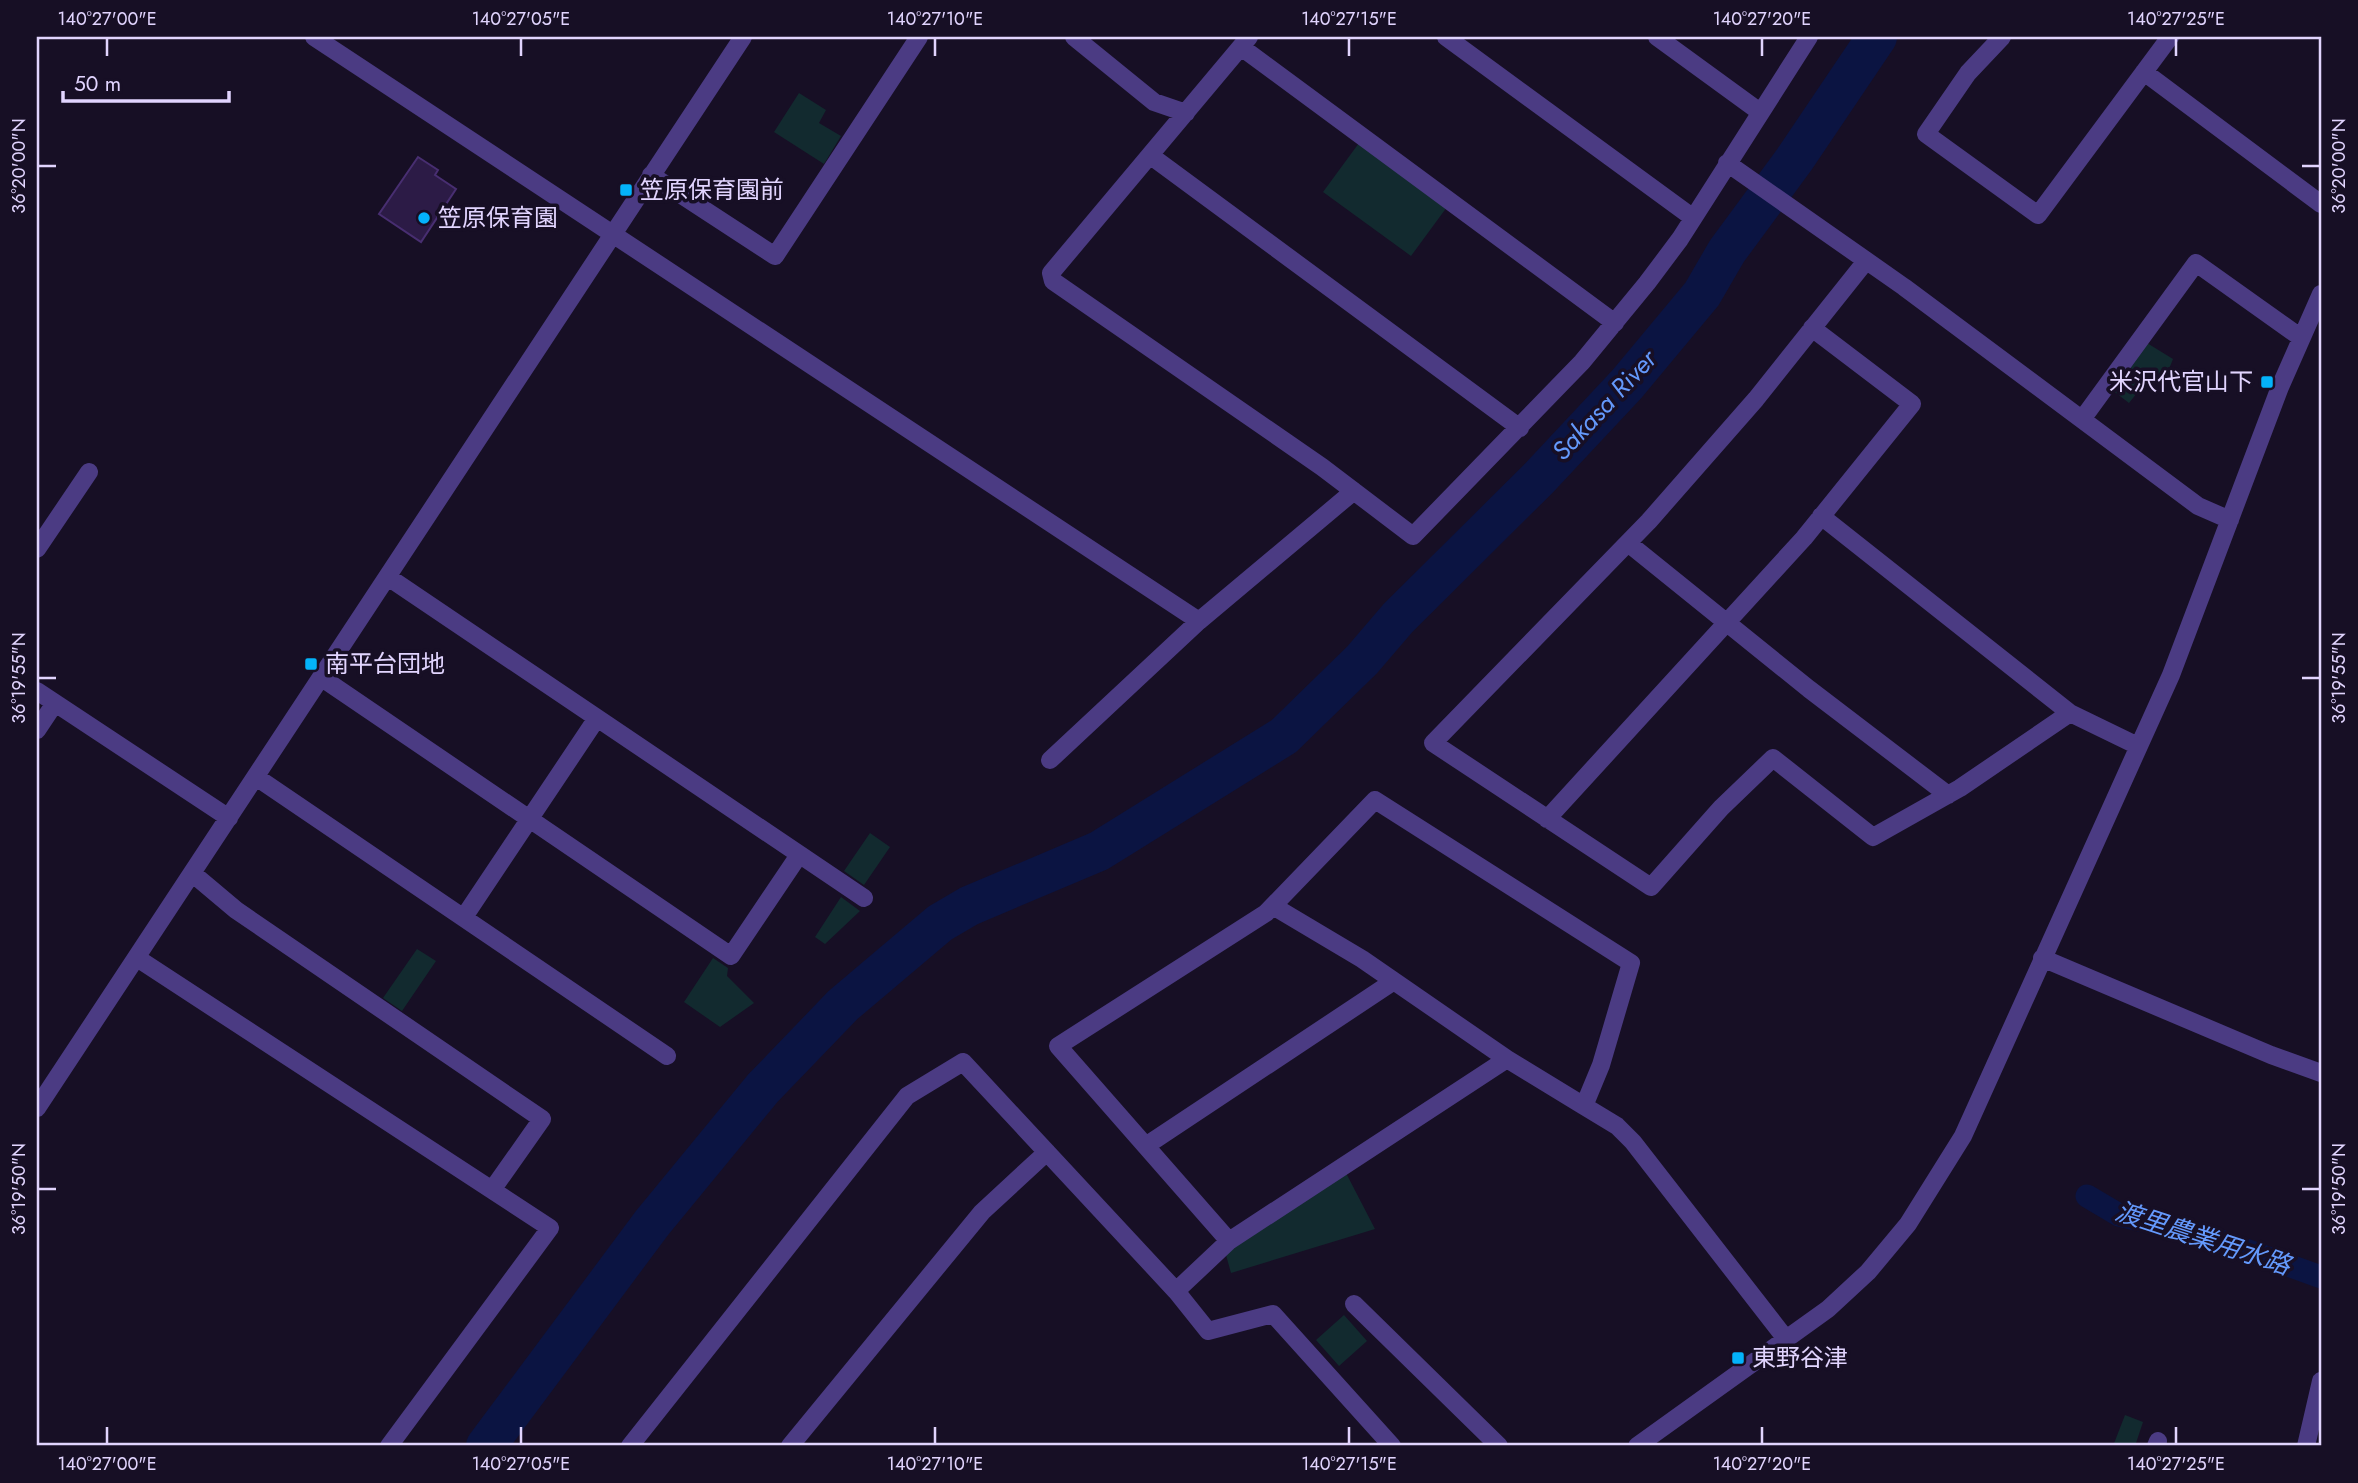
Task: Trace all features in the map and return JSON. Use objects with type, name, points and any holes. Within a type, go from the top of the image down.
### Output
[{"type":"street","points":[[314,37],[1199,621]]},
{"type":"street","points":[[37,1108],[743,37]]},
{"type":"street","points":[[1074,37],[1154,102],[1186,113]]},
{"type":"street","points":[[1446,37],[1692,217]]},
{"type":"street","points":[[1657,37],[1760,112]]},
{"type":"street","points":[[1615,323],[1245,42],[1051,273],[1053,281],[1354,491],[1413,536],[1520,428],[1615,323],[1680,239],[1809,37]]},
{"type":"street","points":[[2002,37],[1968,73],[1926,134],[2038,215],[2170,37]]},
{"type":"street","points":[[651,175],[775,256],[913,39]]},
{"type":"street","points":[[2144,72],[2321,204]]},
{"type":"street","points":[[1151,156],[1520,428]]},
{"type":"street","points":[[1727,163],[2083,418],[2198,506],[2230,520]]},
{"type":"street","points":[[1866,261],[1756,399],[1628,543],[1433,743],[1651,887],[1721,808],[1773,758],[1873,837],[1948,795],[2070,713]]},
{"type":"street","points":[[2083,418],[2196,263],[2300,337]]},
{"type":"street","points":[[1638,1446],[1828,1309],[1868,1272],[1908,1224],[1939,1179],[1964,1136],[2171,675],[2300,337],[2321,294]]},
{"type":"street","points":[[1547,818],[1727,623],[1821,516],[1912,404],[1812,328]]},
{"type":"street","points":[[37,549],[89,472]]},
{"type":"street","points":[[1050,760],[1199,621],[1354,491]]},
{"type":"street","points":[[1821,516],[2070,713],[2138,746]]},
{"type":"street","points":[[1628,543],[1948,795]]},
{"type":"street","points":[[388,577],[864,898]]},
{"type":"street","points":[[321,678],[731,956],[799,855]]},
{"type":"street","points":[[37,691],[229,818]]},
{"type":"street","points":[[37,730],[55,703]]},
{"type":"street","points":[[464,917],[597,718]]},
{"type":"street","points":[[256,777],[667,1056]]},
{"type":"street","points":[[1229,1241],[1058,1046],[1273,906],[1375,800],[1631,962],[1601,1065],[1584,1106]]},
{"type":"street","points":[[192,873],[236,910],[542,1119],[492,1190]]},
{"type":"street","points":[[1273,906],[1394,981],[1507,1059],[1617,1126],[1633,1142],[1786,1339]]},
{"type":"street","points":[[136,958],[550,1228],[389,1446]]},
{"type":"street","points":[[2042,958],[2271,1055],[2321,1073]]},
{"type":"street","points":[[1147,1145],[1394,981]]},
{"type":"street","points":[[1176,1291],[1229,1241],[1507,1059]]},
{"type":"street","points":[[630,1446],[908,1096],[963,1062],[1176,1291],[1208,1331],[1273,1314],[1392,1446]]},
{"type":"street","points":[[790,1446],[982,1212],[1047,1152]]},
{"type":"street","points":[[1354,1304],[1499,1446]]},
{"type":"street","points":[[2306,1446],[2321,1381]]},
{"type":"green space","points":[[799,93],[826,110],[819,123],[841,136],[824,164],[774,132]]},
{"type":"green space","points":[[1359,143],[1447,207],[1411,256],[1323,192]]},
{"type":"green space","points":[[2147,343],[2173,359],[2163,384],[2145,383],[2129,403],[2112,390]]},
{"type":"green space","points":[[870,833],[890,847],[864,885],[844,871]]},
{"type":"green space","points":[[841,897],[860,911],[825,944],[815,937]]},
{"type":"green space","points":[[417,949],[436,961],[402,1011],[383,998]]},
{"type":"green space","points":[[713,958],[728,968],[727,976],[754,1003],[720,1027],[684,1002]]},
{"type":"green space","points":[[1346,1173],[1375,1229],[1231,1273],[1226,1255],[1247,1236]]},
{"type":"green space","points":[[1344,1315],[1367,1341],[1339,1366],[1316,1340]]},
{"type":"green space","points":[[2125,1415],[2143,1422],[2135,1446],[2113,1446]]},
{"type":"building","points":[[418,157],[438,170],[435,175],[456,189],[421,242],[379,214]]},
{"type":"waterway","name":"Sakasa River","points":[[486,1446],[652,1223],[763,1088],[843,1005],[940,923],[969,906],[1099,851],[1284,736],[1362,660],[1398,618],[1538,479],[1627,384],[1702,294],[1727,251],[1794,160],[1877,37]]},
{"type":"waterway","name":"渡里農業用水路","points":[[2087,1196],[2119,1215],[2210,1237],[2321,1277]]},
{"type":"place","name":"笠原保育園前","points":[[626,190]]},
{"type":"place","name":"笠原保育園","points":[[424,218]]},
{"type":"place","name":"米沢代官山下","points":[[2267,382]]},
{"type":"place","name":"南平台団地","points":[[311,664]]},
{"type":"place","name":"東野谷津","points":[[1738,1358]]}]
